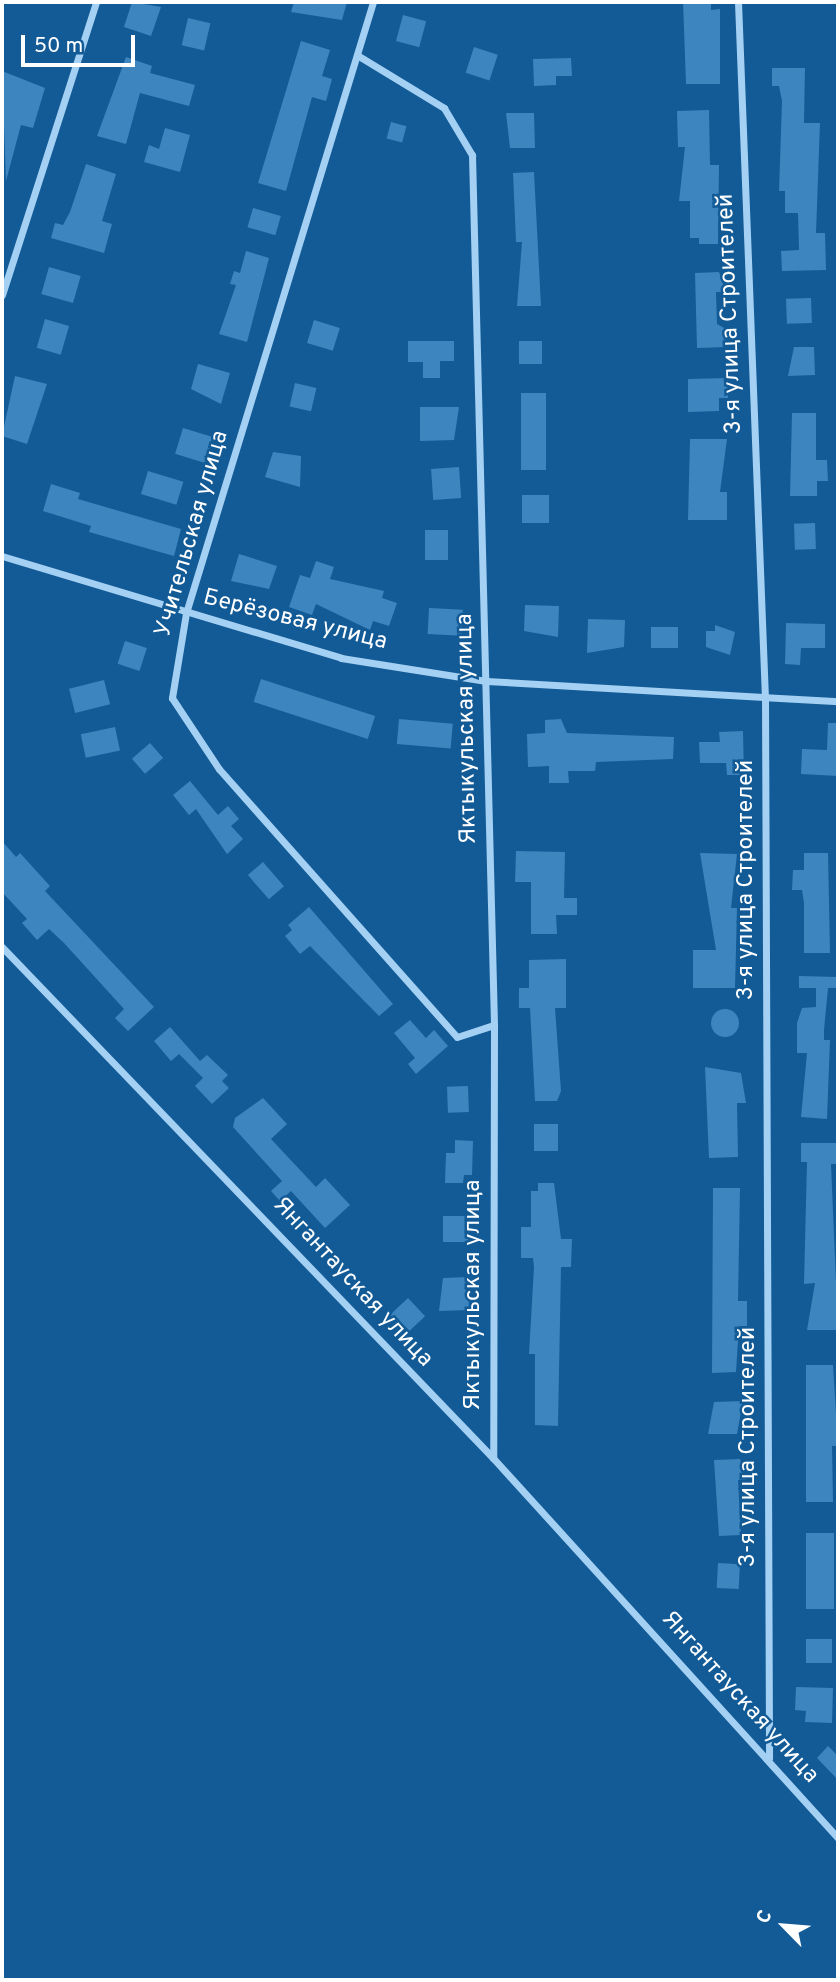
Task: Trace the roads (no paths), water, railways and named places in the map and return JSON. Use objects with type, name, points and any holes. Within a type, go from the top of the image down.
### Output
[{"type":"street","points":[[2,295],[96,2]]},
{"type":"street","name":"Учительская улица","points":[[373,2],[186,613],[173,698],[219,769],[457,1037],[494,1024]]},
{"type":"street","name":"3-я улица Строителей","points":[[738,2],[765,697],[769,1758]]},
{"type":"street","name":"Яктыкульская улица","points":[[357,55],[444,108],[472,155],[494,1024],[493,1458]]},
{"type":"street","name":"Берёзовая улица","points":[[2,556],[341,658],[486,681],[838,701]]},
{"type":"street","name":"Янгантауская улица","points":[[2,947],[493,1458],[769,1758],[838,1838]]}]
